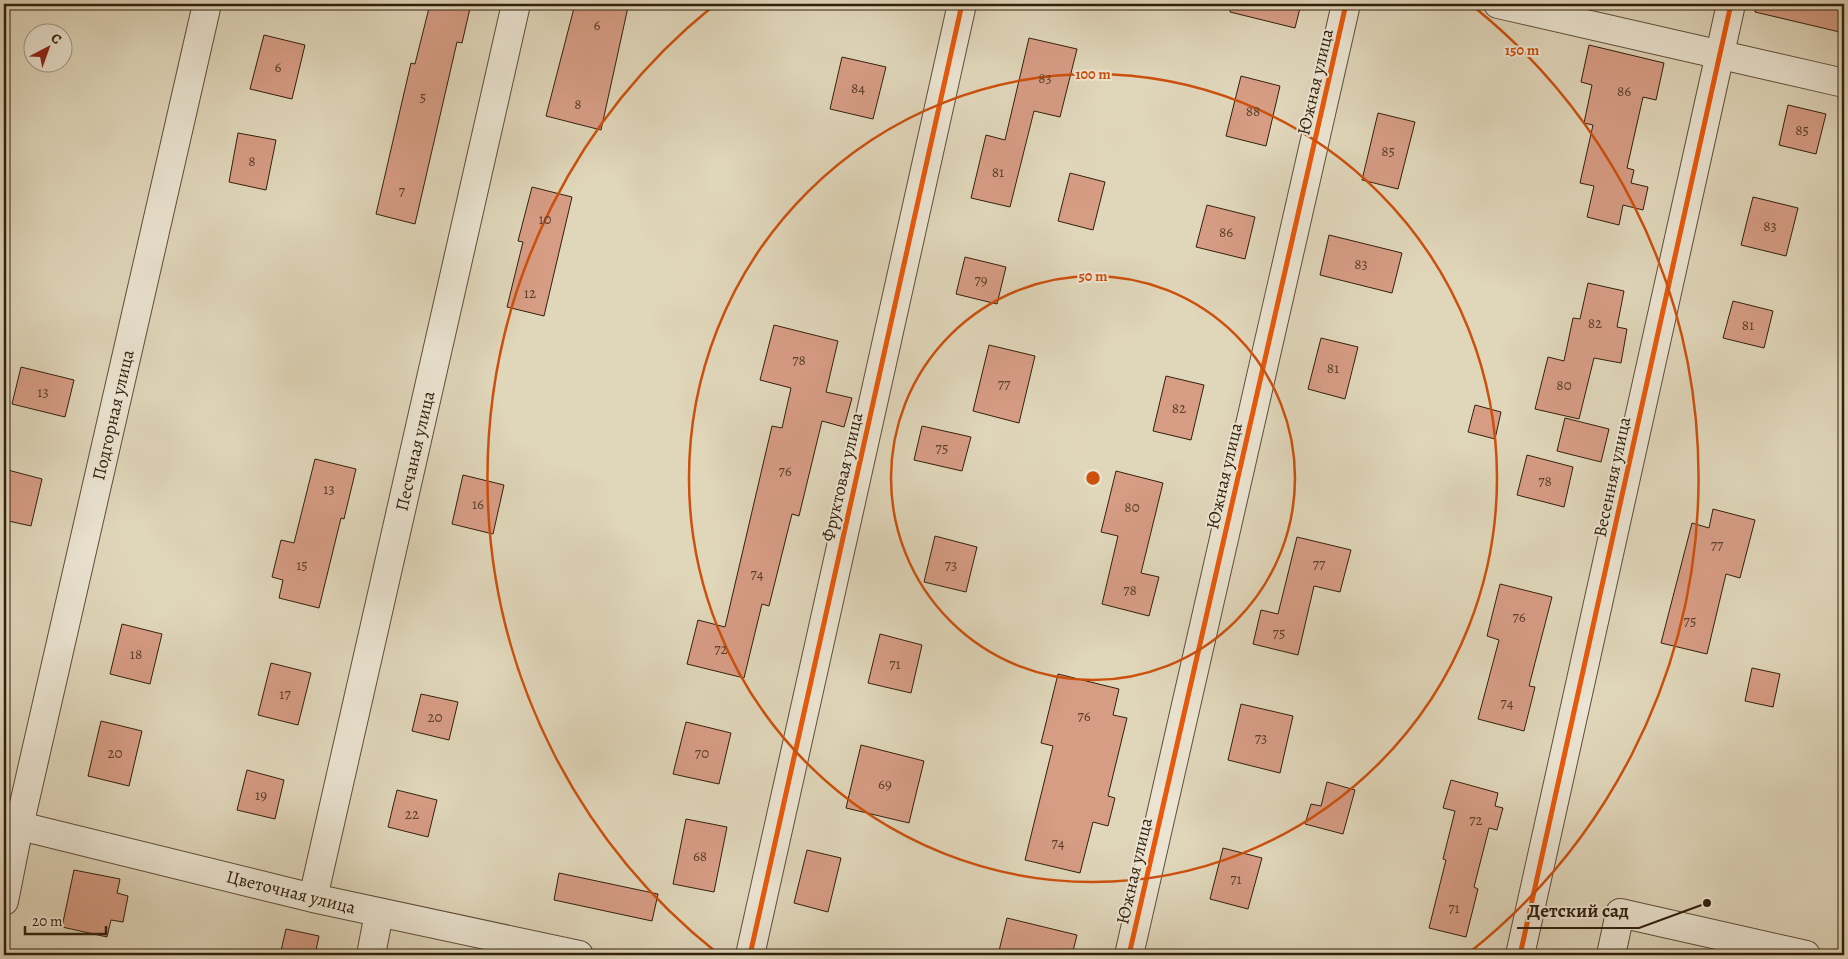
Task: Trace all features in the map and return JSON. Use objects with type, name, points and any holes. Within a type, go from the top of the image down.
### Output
[{"type":"street","name":"Подгорная улица","points":[[4,901],[11,824],[207,4]]},
{"type":"street","name":"Песчаная улица","points":[[313,898],[516,4]]},
{"type":"street","name":"Фруктовая улица","points":[[750,955],[962,4]]},
{"type":"street","name":"Южная улица","points":[[1129,955],[1346,4]]},
{"type":"street","points":[[1498,4],[1719,56],[1844,83]]},
{"type":"street","name":"Весенняя улица","points":[[1520,955],[1731,4]]},
{"type":"street","name":"Цветочная улица","points":[[11,824],[379,914],[579,955]]},
{"type":"street","points":[[1611,955],[1620,913],[1806,955]]},
{"type":"street","points":[[371,955],[379,914]]},
{"type":"building","points":[[430,4],[471,4],[462,43],[457,42],[415,224],[376,214],[411,63],[415,64]]},
{"type":"building","points":[[575,4],[615,4],[628,7],[601,130],[546,116]]},
{"type":"building","points":[[1231,4],[1301,4],[1295,28],[1230,12]]},
{"type":"building","points":[[1756,4],[1844,4],[1844,33],[1755,12]]},
{"type":"building","points":[[264,35],[305,45],[292,99],[250,89]]},
{"type":"building","points":[[1029,38],[1077,49],[1060,117],[1034,111],[1010,207],[971,198],[986,135],[1005,140]]},
{"type":"building","points":[[1589,45],[1664,63],[1656,100],[1643,97],[1627,168],[1634,170],[1631,183],[1648,187],[1643,210],[1623,205],[1619,225],[1587,217],[1594,186],[1580,183],[1593,125],[1584,123],[1592,85],[1581,82]]},
{"type":"building","points":[[842,57],[886,67],[873,119],[830,109]]},
{"type":"building","points":[[1241,76],[1280,86],[1266,146],[1226,136]]},
{"type":"building","points":[[1788,105],[1826,114],[1816,154],[1779,145]]},
{"type":"building","points":[[1378,113],[1415,122],[1398,189],[1362,180]]},
{"type":"building","points":[[238,133],[276,140],[266,190],[229,182]]},
{"type":"building","points":[[1070,173],[1105,182],[1093,230],[1058,221]]},
{"type":"building","points":[[532,187],[572,197],[544,316],[507,307],[523,242],[518,241]]},
{"type":"building","points":[[1753,197],[1798,208],[1786,256],[1741,245]]},
{"type":"building","points":[[1207,205],[1255,217],[1245,259],[1196,247]]},
{"type":"building","points":[[1329,235],[1402,253],[1392,293],[1320,275]]},
{"type":"building","points":[[965,257],[1006,267],[997,304],[956,294]]},
{"type":"building","points":[[1588,283],[1624,291],[1617,327],[1627,329],[1621,363],[1594,358],[1579,419],[1535,409],[1548,357],[1564,361],[1573,318],[1580,319]]},
{"type":"building","points":[[1733,301],[1773,311],[1764,348],[1723,338]]},
{"type":"building","points":[[774,325],[838,341],[826,392],[852,398],[844,427],[822,421],[799,516],[792,514],[769,606],[762,604],[744,678],[687,664],[698,620],[725,627],[772,426],[782,428],[791,388],[760,380]]},
{"type":"building","points":[[1321,338],[1358,347],[1345,399],[1308,389]]},
{"type":"building","points":[[989,345],[1035,356],[1019,423],[973,411]]},
{"type":"building","points":[[21,367],[74,380],[65,417],[12,404]]},
{"type":"building","points":[[1166,376],[1204,385],[1191,440],[1153,431]]},
{"type":"building","points":[[1475,405],[1501,412],[1495,439],[1468,432]]},
{"type":"building","points":[[1565,418],[1609,429],[1601,462],[1557,451]]},
{"type":"building","points":[[922,426],[971,437],[962,471],[914,460]]},
{"type":"building","points":[[1527,455],[1573,467],[1564,507],[1517,495]]},
{"type":"building","points":[[315,459],[356,469],[344,519],[341,518],[319,608],[279,598],[283,580],[272,577],[281,540],[294,543]]},
{"type":"building","points":[[4,469],[42,479],[31,526],[4,520]]},
{"type":"building","points":[[1116,471],[1163,483],[1141,573],[1159,577],[1149,616],[1102,604],[1118,536],[1101,532]]},
{"type":"building","points":[[463,475],[504,485],[493,534],[452,524]]},
{"type":"building","points":[[1713,509],[1755,520],[1740,578],[1726,574],[1707,654],[1661,643],[1692,523],[1709,528]]},
{"type":"building","points":[[935,536],[977,547],[966,592],[924,582]]},
{"type":"building","points":[[1297,537],[1351,550],[1340,592],[1314,586],[1298,655],[1253,644],[1261,610],[1278,614]]},
{"type":"building","points":[[1500,584],[1552,597],[1529,686],[1535,687],[1524,731],[1478,719],[1499,640],[1487,636]]},
{"type":"building","points":[[122,624],[162,634],[150,684],[110,674]]},
{"type":"building","points":[[880,634],[922,645],[911,693],[868,683]]},
{"type":"building","points":[[271,663],[311,673],[298,725],[258,715]]},
{"type":"building","points":[[1752,668],[1780,674],[1773,707],[1745,701]]},
{"type":"building","points":[[1058,674],[1119,689],[1113,715],[1127,718],[1108,796],[1115,798],[1108,826],[1093,822],[1080,873],[1025,860],[1053,746],[1041,743]]},
{"type":"building","points":[[421,694],[458,702],[449,740],[412,731]]},
{"type":"building","points":[[1241,704],[1293,716],[1280,773],[1228,760]]},
{"type":"building","points":[[101,721],[142,731],[129,786],[88,776]]},
{"type":"building","points":[[686,722],[731,733],[719,784],[673,774]]},
{"type":"building","points":[[861,745],[924,761],[909,823],[846,808]]},
{"type":"building","points":[[247,770],[284,780],[275,819],[237,810]]},
{"type":"building","points":[[1451,780],[1498,793],[1495,806],[1503,808],[1497,830],[1489,828],[1474,887],[1478,889],[1466,937],[1429,928],[1446,860],[1443,859],[1455,811],[1443,808]]},
{"type":"building","points":[[1327,782],[1355,790],[1343,834],[1305,824],[1311,804],[1321,806]]},
{"type":"building","points":[[397,790],[437,800],[428,837],[388,827]]},
{"type":"building","points":[[686,819],[727,827],[714,892],[673,884]]},
{"type":"building","points":[[1223,848],[1262,858],[1248,909],[1210,899]]},
{"type":"building","points":[[807,850],[841,858],[828,912],[794,903]]},
{"type":"building","points":[[74,870],[120,879],[117,893],[128,896],[123,922],[111,920],[107,937],[62,927]]},
{"type":"building","points":[[559,873],[658,894],[652,921],[554,900]]},
{"type":"building","points":[[1007,918],[1077,935],[1072,955],[998,955]]},
{"type":"building","points":[[286,929],[319,936],[315,955],[280,955]]},
{"type":"cycle path","points":[[750,955],[962,4]]},
{"type":"cycle path","points":[[1129,955],[1346,4]]},
{"type":"cycle path","points":[[1520,955],[1731,4]]},
{"type":"place","name":"Детский сад","points":[[1707,903]]}]
